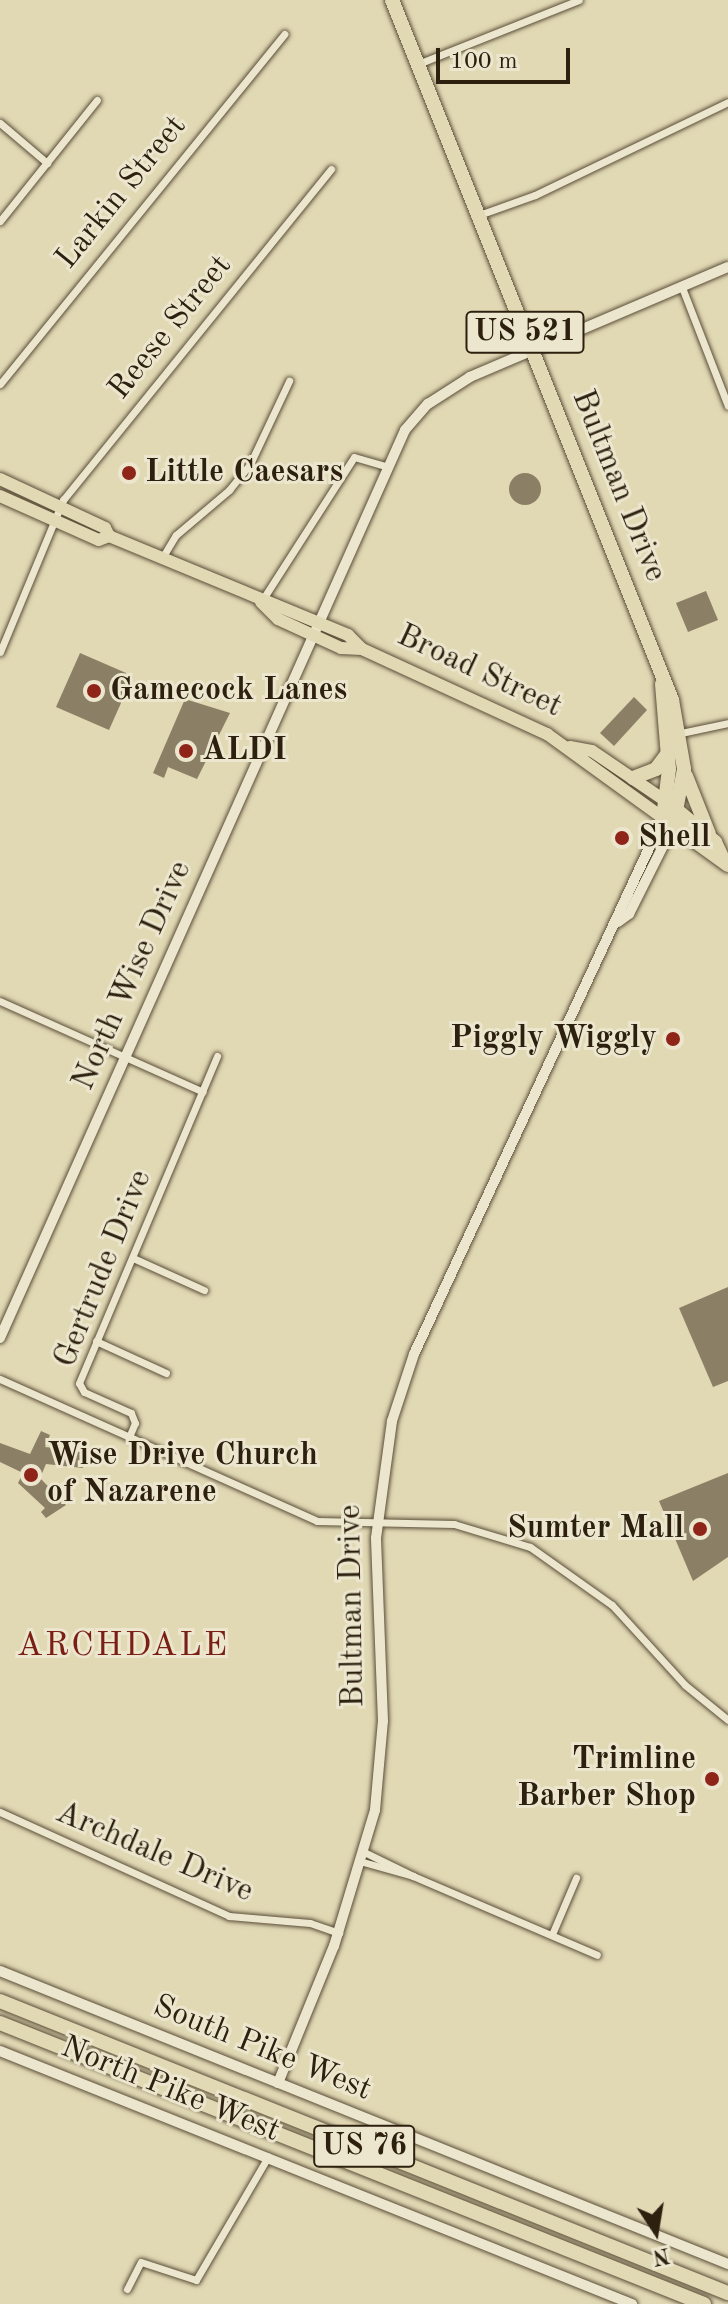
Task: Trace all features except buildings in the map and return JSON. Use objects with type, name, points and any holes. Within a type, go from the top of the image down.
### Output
[{"type":"highway","name":"Bultman Drive","points":[[392,0],[662,683],[672,735],[684,769],[668,822]]},
{"type":"highway","name":"Bultman Drive","points":[[672,735],[668,753],[673,807]]},
{"type":"highway","points":[[633,778],[656,769],[668,753]]},
{"type":"highway","name":"US 521","points":[[684,769],[711,839]]},
{"type":"highway","name":"Broad Street","points":[[673,807],[711,839],[726,863]]},
{"type":"highway","name":"Broad Street","points":[[668,822],[726,863]]},
{"type":"highway","name":"US 76","points":[[0,2001],[728,2293]]},
{"type":"highway","name":"US 76","points":[[0,2023],[704,2304]]},
{"type":"main road","name":"Broad Street","points":[[0,479],[61,507],[109,536],[261,602],[316,620],[362,649],[570,747],[668,822]]},
{"type":"main road","name":"Broad Street","points":[[0,496],[99,540],[109,536]]},
{"type":"main road","name":"Broad Street","points":[[261,602],[278,619],[341,648],[362,649]]},
{"type":"main road","name":"Broad Street","points":[[570,747],[592,751],[673,807]]},
{"type":"street","points":[[418,64],[579,0]]},
{"type":"street","name":"Larkin Street","points":[[0,384],[284,34]]},
{"type":"street","points":[[0,221],[97,100]]},
{"type":"street","points":[[478,215],[535,195],[728,102]]},
{"type":"street","points":[[0,123],[47,163]]},
{"type":"street","name":"Reese Street","points":[[0,652],[61,507],[331,169]]},
{"type":"street","name":"North Wise Drive","points":[[0,1338],[126,1058],[310,633],[385,466],[405,430],[437,396],[533,351],[683,290],[728,267]]},
{"type":"street","points":[[683,290],[728,406]]},
{"type":"street","points":[[162,558],[176,535],[229,490],[250,464],[289,381]]},
{"type":"street","points":[[261,602],[354,457],[385,466]]},
{"type":"street","points":[[672,735],[728,723]]},
{"type":"street","name":"Bultman Drive","points":[[278,2083],[339,1933],[364,1857],[383,1721],[377,1523],[392,1421],[414,1354],[618,922],[629,914],[668,822]]},
{"type":"street","points":[[0,1001],[203,1092]]},
{"type":"street","name":"Gertrude Drive","points":[[129,1437],[135,1423],[131,1413],[80,1388],[96,1341],[217,1056]]},
{"type":"street","points":[[133,1258],[204,1290]]},
{"type":"street","points":[[96,1341],[166,1373]]},
{"type":"street","points":[[0,1379],[317,1521],[471,1527],[546,1555],[612,1605],[685,1685],[728,1720]]},
{"type":"street","name":"Archdale Drive","points":[[0,1812],[229,1916],[310,1923],[339,1933]]},
{"type":"street","points":[[364,1857],[553,1932],[597,1955]]},
{"type":"street","points":[[553,1932],[576,1878]]},
{"type":"street","name":"South Pike West","points":[[0,1971],[728,2264]]},
{"type":"street","name":"North Pike West","points":[[0,2051],[632,2304]]},
{"type":"street","points":[[127,2289],[141,2262],[196,2280],[268,2157]]},
{"type":"place","name":"Little Caesars","points":[[129,473]]},
{"type":"place","name":"Gamecock Lanes","points":[[94,691]]},
{"type":"place","name":"ALDI","points":[[186,751]]},
{"type":"place","name":"Shell","points":[[622,838]]},
{"type":"place","name":"Piggly Wiggly","points":[[673,1039]]},
{"type":"place","name":"Wise Drive Church of Nazarene","points":[[31,1475]]},
{"type":"place","name":"Sumter Mall","points":[[700,1529]]},
{"type":"place","name":"Trimline Barber Shop","points":[[712,1779]]},
{"type":"district","name":"ARCHDALE","points":[[123,1647]]}]
